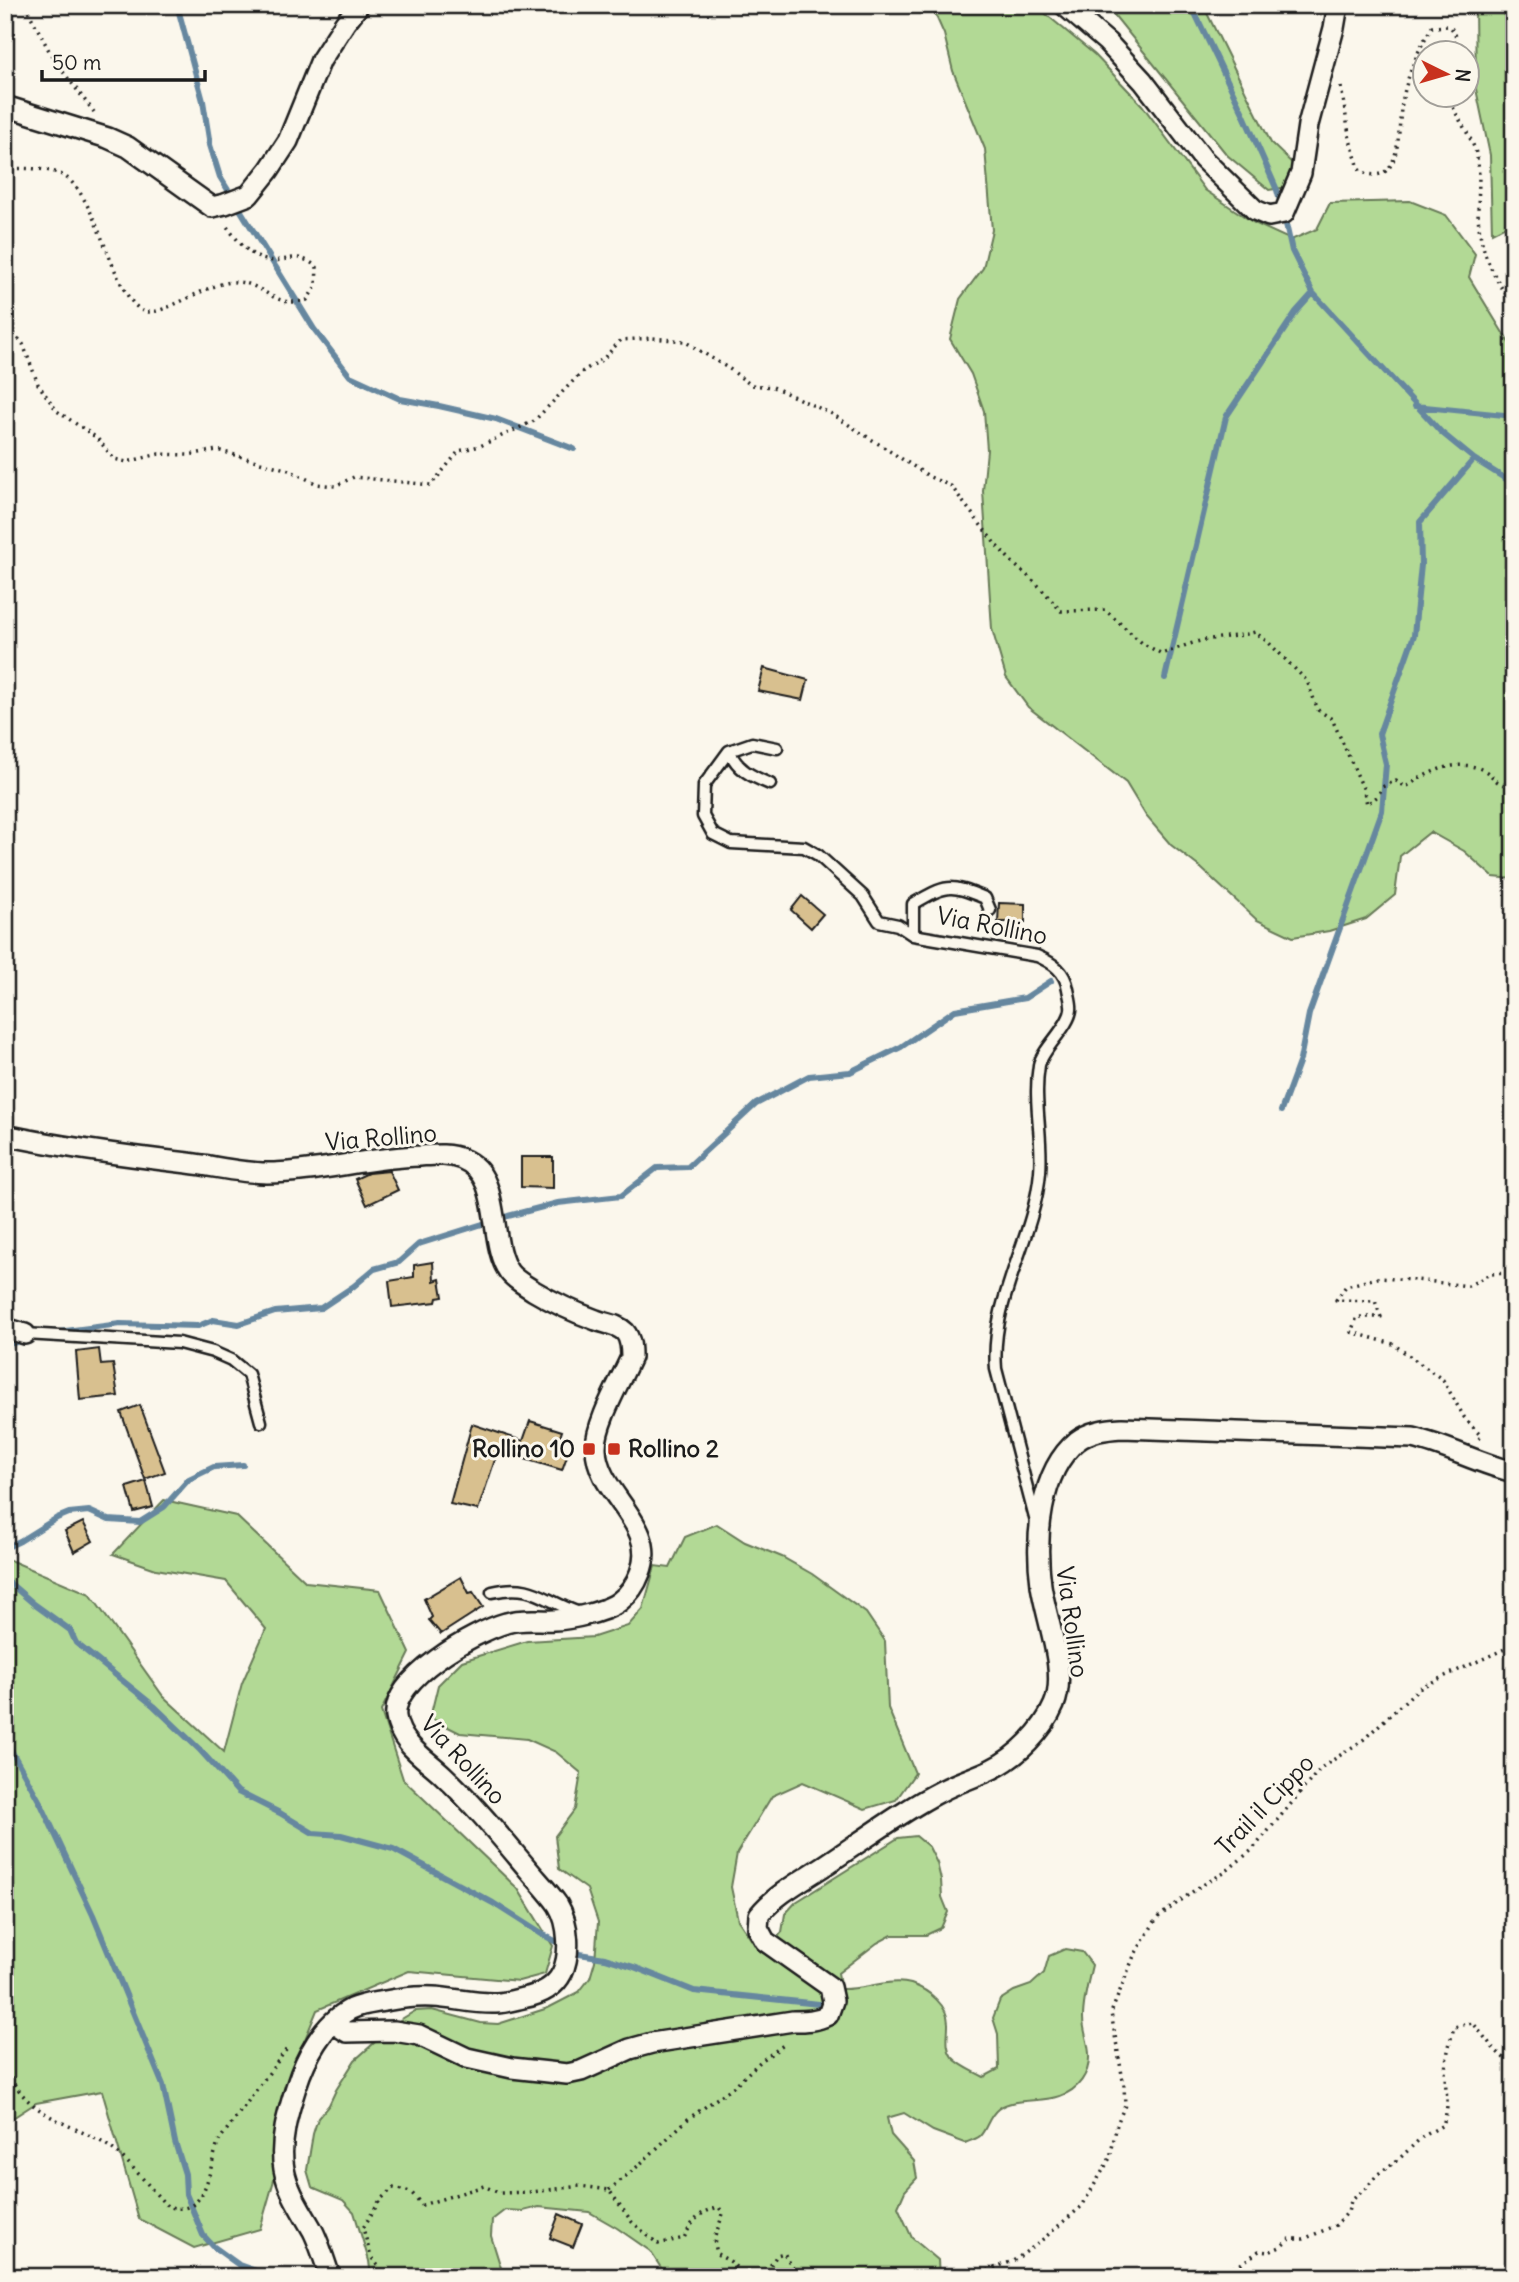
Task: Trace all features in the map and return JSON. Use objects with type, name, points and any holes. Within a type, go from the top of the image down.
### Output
[{"type":"street","points":[[5,106],[108,138],[128,147],[212,207],[225,204],[250,195],[269,170],[288,141],[321,60],[359,5]]},
{"type":"street","points":[[1064,5],[1107,43],[1143,81],[1203,159],[1255,210],[1269,216],[1284,214],[1301,173],[1308,125],[1338,5]]},
{"type":"street","name":"Via Rollino","points":[[5,1135],[127,1156],[263,1173],[296,1171],[391,1156],[446,1155],[462,1159],[482,1175],[492,1202],[508,1271],[518,1281],[552,1302],[624,1331],[631,1349],[631,1357],[598,1430],[595,1450],[604,1475],[638,1529],[644,1545],[645,1557],[635,1586],[617,1604],[558,1620],[528,1619],[507,1622],[467,1641],[424,1668],[408,1684],[398,1699],[396,1715],[400,1731],[408,1743],[470,1803],[559,1907],[567,1938],[564,1969],[549,1989],[532,1996],[498,2003],[433,1997],[400,1998],[352,2009],[333,2023],[310,2053],[291,2105],[282,2157],[292,2194],[315,2236],[330,2277]]},
{"type":"street","points":[[5,1328],[25,1334]]},
{"type":"street","name":"Via Rollino","points":[[333,2023],[347,2032],[394,2031],[419,2035],[467,2058],[512,2068],[567,2074],[652,2043],[793,2021],[819,2020],[828,2015],[833,2001],[830,1987],[765,1941],[758,1928],[759,1915],[781,1894],[871,1833],[944,1790],[994,1768],[1037,1731],[1055,1703],[1058,1687],[1056,1656],[1041,1587],[1039,1535],[1043,1508],[1058,1464],[1078,1441],[1104,1429],[1122,1428],[1389,1436],[1413,1438],[1446,1447],[1514,1472]]},
{"type":"lane","points":[[770,784],[751,776],[735,764],[729,751],[752,743],[777,748]]},
{"type":"lane","name":"Via Rollino","points":[[729,751],[704,785],[703,816],[713,834],[731,843],[804,847],[818,855],[863,896],[878,921],[898,925],[913,935],[1037,956],[1054,964],[1067,979],[1071,1011],[1040,1062],[1037,1086],[1040,1171],[1036,1192],[998,1321],[994,1346],[996,1369],[1039,1535]]},
{"type":"lane","name":"Via Rollino","points":[[913,935],[913,904],[942,887],[962,888],[985,898],[990,910]]},
{"type":"lane","points":[[25,1334],[179,1343],[213,1352],[231,1360],[248,1374],[261,1422]]},
{"type":"lane","points":[[492,1592],[511,1588],[531,1590],[554,1603],[584,1614]]},
{"type":"path","points":[[25,5],[54,60],[98,117]]},
{"type":"path","points":[[1426,38],[1432,27],[1449,26],[1457,38]]},
{"type":"path","points":[[1321,71],[1339,76],[1350,140],[1360,171],[1376,175],[1385,172],[1398,151],[1401,103],[1410,74]]},
{"type":"path","points":[[1454,108],[1476,153],[1479,170],[1478,215],[1486,259],[1496,281],[1514,306]]},
{"type":"path","points":[[5,169],[35,167],[66,177],[88,204],[120,283],[133,305],[147,312],[165,309],[204,289],[231,282],[250,283],[290,302],[307,300],[316,286],[317,267],[306,258],[276,261],[260,259],[244,247],[212,207]]},
{"type":"path","points":[[5,322],[23,344],[38,384],[57,411],[97,438],[114,459],[127,462],[159,454],[188,455],[217,450],[289,470],[317,484],[335,486],[354,477],[431,485],[459,451],[480,446],[534,421],[583,371],[603,359],[621,340],[653,338],[684,341],[751,385],[773,387],[832,414],[930,477],[951,486],[996,545],[1061,611],[1105,610],[1142,643],[1162,654],[1208,639],[1236,638],[1255,632],[1307,681],[1318,710],[1332,719],[1363,788],[1367,804],[1378,796],[1382,787],[1396,781],[1406,787],[1443,767],[1472,765],[1489,773],[1499,783],[1514,789]]},
{"type":"path","points":[[1446,1447],[1475,1446],[1481,1436],[1464,1417],[1443,1380],[1393,1344],[1351,1332],[1357,1317],[1381,1317],[1375,1301],[1336,1300],[1346,1286],[1377,1278],[1468,1286],[1490,1274],[1514,1273]]},
{"type":"path","name":"Trail il Cippo","points":[[984,2277],[989,2270],[1013,2261],[1036,2245],[1082,2206],[1110,2158],[1117,2124],[1125,2105],[1125,2087],[1111,2013],[1134,1956],[1157,1917],[1224,1873],[1252,1850],[1321,1768],[1363,1740],[1419,1688],[1507,1648],[1514,1650]]},
{"type":"path","points":[[1216,2277],[1259,2251],[1269,2252],[1290,2239],[1304,2239],[1336,2225],[1348,2212],[1351,2201],[1378,2174],[1422,2137],[1443,2125],[1449,2106],[1446,2076],[1448,2049],[1454,2027],[1473,2023],[1505,2059],[1514,2058]]},
{"type":"path","points":[[5,2065],[16,2087],[28,2101],[49,2116],[105,2144],[119,2154],[167,2206],[177,2209],[190,2207],[200,2199],[220,2140],[285,2050],[296,2040]]},
{"type":"path","points":[[609,2190],[688,2119],[733,2087],[761,2061],[790,2040]]},
{"type":"path","points":[[383,2277],[384,2273],[371,2257],[363,2228],[380,2200],[393,2188],[411,2192],[422,2205],[484,2186],[499,2193],[580,2186],[609,2190],[632,2222],[658,2244],[684,2238],[692,2220],[709,2209],[719,2207],[723,2214],[714,2239],[717,2254],[731,2262],[745,2277]]},
{"type":"path","points":[[763,2277],[777,2255],[784,2253],[798,2277]]},
{"type":"green space","points":[[931,5],[1035,5],[1095,55],[1142,105],[1205,190],[1254,223],[1291,240],[1317,229],[1330,203],[1410,201],[1446,215],[1475,254],[1469,277],[1514,351],[1514,879],[1493,877],[1464,851],[1430,832],[1400,856],[1395,895],[1366,919],[1329,931],[1293,937],[1257,920],[1202,869],[1171,845],[1146,816],[1126,783],[1028,707],[1006,677],[992,629],[983,491],[987,450],[984,411],[971,374],[950,339],[960,299],[983,268],[992,230],[985,149],[953,71],[944,34]]},
{"type":"green space","points":[[1106,5],[1203,5],[1271,143],[1296,167],[1288,187],[1269,190],[1227,155]]},
{"type":"green space","points":[[1475,5],[1514,5],[1514,222],[1492,233],[1490,155],[1480,108],[1480,38],[1475,38]]},
{"type":"green space","points":[[164,1500],[236,1516],[306,1582],[380,1590],[410,1653],[381,1711],[403,1779],[518,1889],[553,1946],[545,1974],[519,1981],[409,1971],[317,2010],[283,2093],[276,2173],[260,2229],[194,2248],[139,2219],[102,2091],[36,2103],[5,2123],[5,1558],[90,1594],[163,1696],[224,1752],[242,1683],[266,1629],[226,1581],[156,1569],[113,1554]]},
{"type":"green space","points":[[717,1524],[745,1542],[782,1557],[812,1574],[866,1613],[885,1641],[888,1708],[915,1773],[896,1800],[865,1809],[803,1782],[772,1796],[737,1853],[731,1887],[738,1920],[753,1942],[771,1945],[782,1932],[785,1914],[796,1902],[898,1838],[916,1836],[929,1847],[937,1863],[942,1897],[948,1912],[941,1928],[926,1935],[892,1935],[877,1943],[838,1973],[841,1989],[894,1982],[911,1984],[925,1990],[945,2011],[948,2045],[952,2057],[984,2077],[999,2069],[998,2034],[993,2018],[1000,2000],[1031,1985],[1044,1973],[1049,1956],[1065,1949],[1082,1952],[1092,1965],[1083,2011],[1089,2055],[1085,2075],[1072,2090],[1060,2096],[1004,2105],[995,2112],[980,2136],[965,2143],[933,2131],[904,2113],[887,2118],[891,2135],[914,2161],[917,2178],[905,2191],[898,2207],[912,2238],[938,2260],[939,2277],[667,2277],[650,2251],[589,2212],[539,2207],[523,2211],[505,2210],[492,2220],[491,2236],[501,2268],[501,2277],[371,2277],[369,2261],[354,2212],[343,2200],[312,2187],[307,2170],[318,2118],[329,2105],[355,2060],[400,2020],[415,2011],[432,2010],[481,2023],[498,2024],[548,2008],[579,1992],[590,1978],[595,1961],[598,1922],[587,1889],[559,1869],[555,1836],[575,1809],[581,1773],[556,1752],[527,1739],[460,1733],[430,1718],[438,1685],[462,1661],[527,1641],[594,1637],[628,1626],[643,1609],[655,1566],[670,1568],[685,1537]]},
{"type":"building","points":[[764,668],[808,680],[803,700],[758,691]]},
{"type":"building","points":[[802,896],[823,914],[811,928],[791,910]]},
{"type":"building","points":[[999,903],[1025,904],[1025,922],[998,922]]},
{"type":"building","points":[[521,1157],[553,1157],[553,1188],[521,1187]]},
{"type":"building","points":[[389,1171],[398,1190],[367,1205],[355,1179],[368,1173]]},
{"type":"building","points":[[433,1262],[434,1281],[440,1279],[443,1297],[437,1298],[436,1302],[392,1307],[389,1281],[414,1277],[414,1265]]},
{"type":"building","points":[[99,1349],[101,1365],[113,1364],[118,1396],[80,1400],[76,1352]]},
{"type":"building","points":[[140,1405],[165,1472],[145,1479],[121,1412]]},
{"type":"building","points":[[530,1421],[562,1431],[555,1452],[567,1456],[562,1470],[498,1451],[478,1510],[450,1504],[472,1424],[523,1441]]},
{"type":"building","points":[[146,1481],[153,1507],[134,1512],[127,1487]]},
{"type":"building","points":[[83,1522],[93,1541],[74,1552],[65,1531]]},
{"type":"building","points":[[461,1577],[469,1593],[473,1592],[483,1607],[441,1634],[429,1620],[432,1617],[424,1599]]},
{"type":"building","points":[[559,2214],[582,2224],[573,2247],[550,2238]]},
{"type":"waterway","points":[[177,5],[220,177],[314,329],[350,376],[400,399],[496,419],[574,449]]},
{"type":"waterway","points":[[1191,5],[1243,113],[1281,205]]},
{"type":"waterway","points":[[1284,215],[1292,251],[1313,293],[1441,432],[1474,459],[1514,484]]},
{"type":"waterway","points":[[1165,678],[1226,417],[1296,312],[1313,293]]},
{"type":"waterway","points":[[1415,406],[1514,416]]},
{"type":"waterway","points":[[1281,1111],[1300,1060],[1309,1014],[1382,811],[1386,764],[1379,734],[1414,635],[1421,565],[1420,522],[1474,459]]},
{"type":"waterway","points":[[50,1333],[120,1324],[198,1326],[213,1320],[239,1324],[275,1312],[321,1308],[374,1269],[399,1262],[419,1244],[558,1203],[621,1196],[657,1168],[688,1167],[756,1104],[809,1076],[850,1072],[901,1047],[955,1010],[1025,998],[1051,981]]},
{"type":"waterway","points":[[5,1345],[23,1340]]},
{"type":"waterway","points":[[5,1548],[69,1513],[89,1511],[109,1520],[140,1522],[164,1507],[189,1479],[214,1467],[243,1465]]},
{"type":"waterway","points":[[5,1579],[70,1630],[76,1643],[154,1706],[199,1749],[238,1792],[313,1833],[341,1835],[393,1849],[493,1903],[579,1954],[634,1967],[694,1991],[819,2004]]},
{"type":"waterway","points":[[5,1736],[41,1804],[93,1915],[163,2085],[185,2174],[186,2194],[203,2235],[214,2247],[239,2265],[273,2277]]},
{"type":"place","name":"Rollino 10","points":[[589,1449]]},
{"type":"place","name":"Rollino 2","points":[[614,1449]]}]
